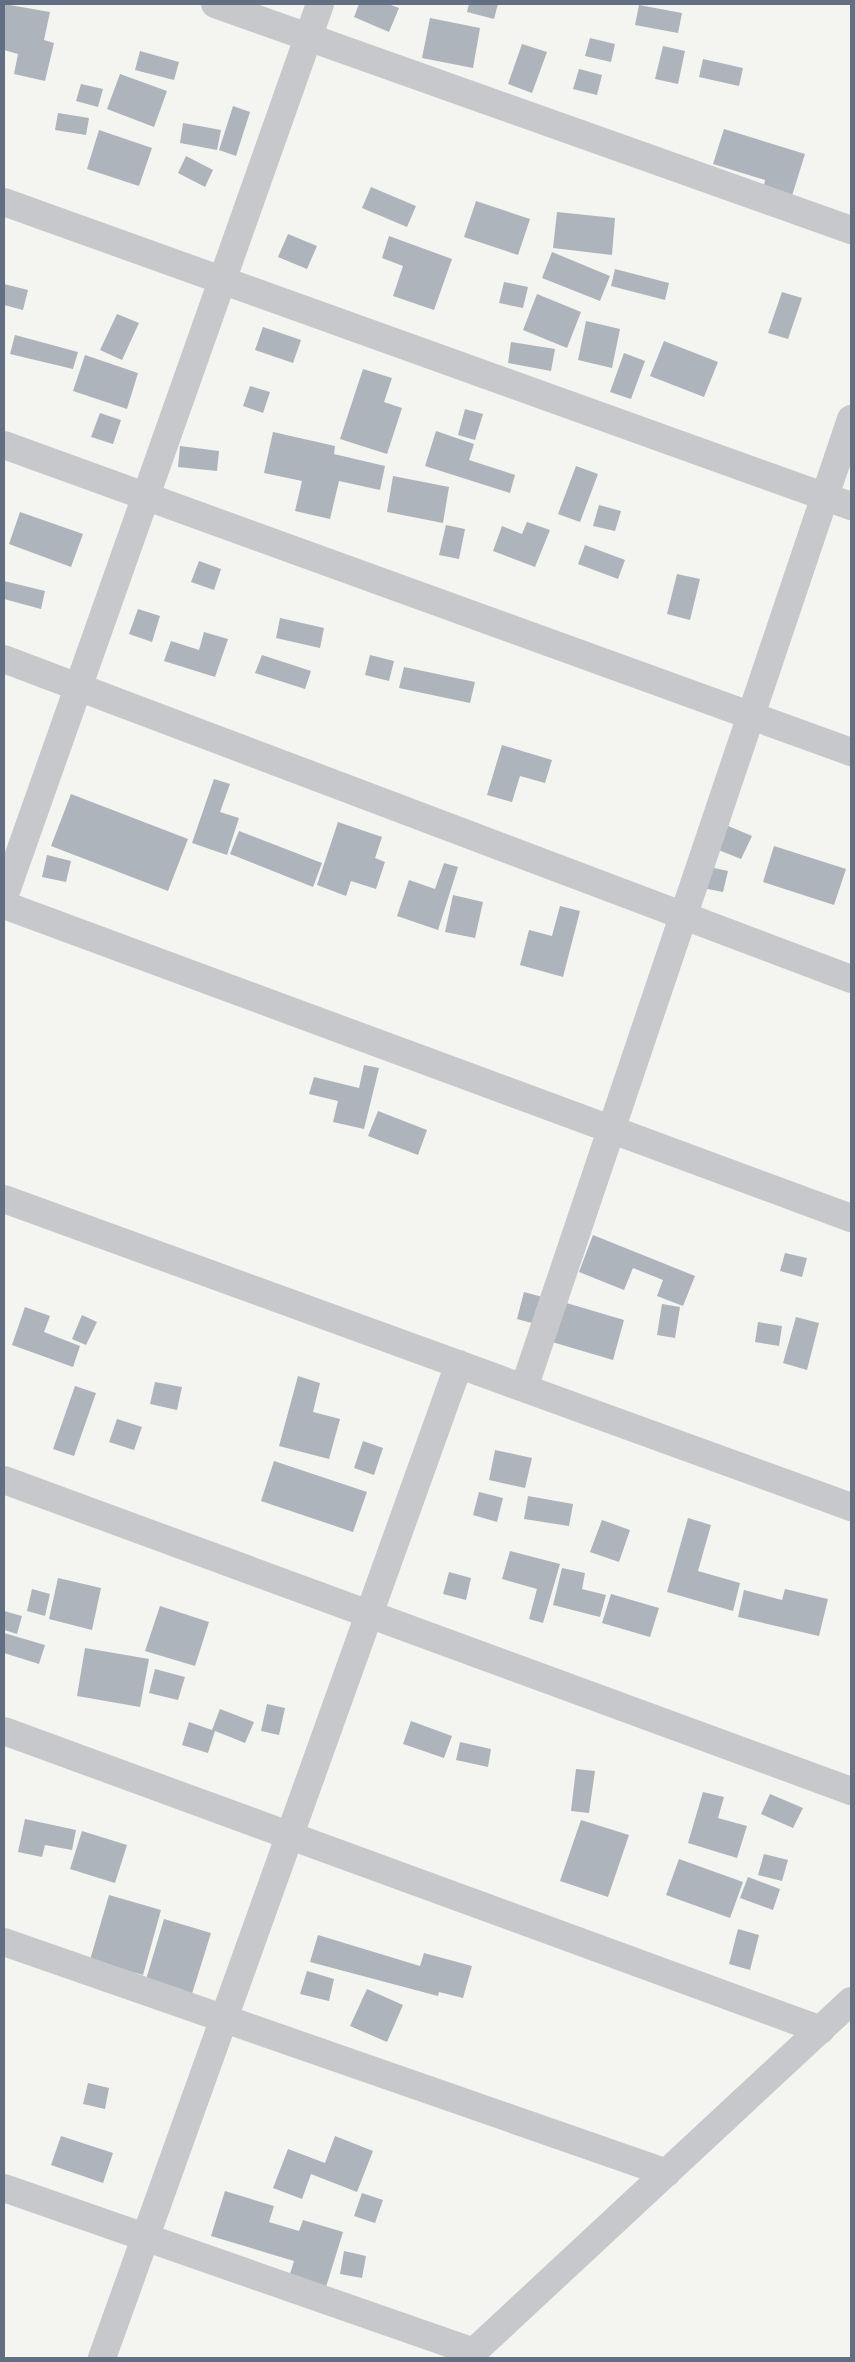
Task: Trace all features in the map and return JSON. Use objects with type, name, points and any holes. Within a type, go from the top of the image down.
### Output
[{"type":"street","points":[[215,4],[851,230]]},
{"type":"street","points":[[4,897],[320,4]]},
{"type":"street","points":[[4,202],[851,506]]},
{"type":"street","points":[[524,1388],[851,419]]},
{"type":"street","points":[[4,445],[851,752]]},
{"type":"street","points":[[4,659],[851,979]]},
{"type":"street","points":[[4,905],[851,1218]]},
{"type":"street","points":[[4,1199],[851,1507]]},
{"type":"street","points":[[102,2358],[459,1364]]},
{"type":"street","points":[[4,1480],[851,1791]]},
{"type":"street","points":[[4,1730],[821,2030]]},
{"type":"street","points":[[4,1942],[667,2173]]},
{"type":"street","points":[[4,2188],[471,2355],[851,2001]]},
{"type":"building","points":[[4,4],[50,12],[44,40],[54,43],[45,81],[14,74],[18,54],[4,50]]},
{"type":"building","points":[[359,4],[388,4],[399,8],[389,32],[354,17]]},
{"type":"building","points":[[469,4],[498,4],[494,19],[467,12]]},
{"type":"building","points":[[639,5],[682,13],[678,33],[635,25]]},
{"type":"building","points":[[430,18],[480,28],[473,68],[422,58]]},
{"type":"building","points":[[590,38],[615,44],[611,62],[585,56]]},
{"type":"building","points":[[522,44],[547,52],[532,93],[508,84]]},
{"type":"building","points":[[663,46],[685,51],[678,84],[655,79]]},
{"type":"building","points":[[140,51],[179,62],[174,80],[135,70]]},
{"type":"building","points":[[703,59],[743,68],[739,86],[699,77]]},
{"type":"building","points":[[579,69],[602,75],[597,95],[573,89]]},
{"type":"building","points":[[120,74],[167,91],[154,127],[107,109]]},
{"type":"building","points":[[81,84],[103,89],[98,107],[76,101]]},
{"type":"building","points":[[233,106],[250,112],[236,156],[219,150]]},
{"type":"building","points":[[58,113],[89,118],[86,135],[55,130]]},
{"type":"building","points":[[183,123],[221,130],[217,150],[180,143]]},
{"type":"building","points":[[724,129],[805,154],[791,199],[763,190],[765,180],[713,164]]},
{"type":"building","points":[[99,130],[152,148],[139,186],[87,169]]},
{"type":"building","points":[[186,156],[213,170],[205,187],[178,173]]},
{"type":"building","points":[[371,187],[416,206],[407,227],[362,208]]},
{"type":"building","points":[[476,201],[530,219],[518,255],[464,237]]},
{"type":"building","points":[[557,212],[615,218],[612,255],[553,248]]},
{"type":"building","points":[[288,234],[317,246],[307,269],[278,257]]},
{"type":"building","points":[[389,236],[452,259],[434,310],[393,296],[403,266],[382,258]]},
{"type":"building","points":[[552,252],[610,276],[600,301],[542,278]]},
{"type":"building","points":[[615,269],[669,283],[665,300],[611,286]]},
{"type":"building","points":[[504,282],[528,287],[523,308],[499,303]]},
{"type":"building","points":[[4,284],[28,290],[23,310],[4,305]]},
{"type":"building","points":[[782,292],[802,298],[788,339],[768,333]]},
{"type":"building","points":[[537,294],[581,312],[567,348],[523,330]]},
{"type":"building","points":[[117,314],[139,323],[122,360],[100,350]]},
{"type":"building","points":[[586,321],[620,329],[612,368],[578,360]]},
{"type":"building","points":[[263,327],[301,340],[293,363],[255,350]]},
{"type":"building","points":[[15,335],[78,352],[73,369],[10,354]]},
{"type":"building","points":[[664,341],[718,362],[704,397],[650,376]]},
{"type":"building","points":[[511,342],[555,349],[551,371],[508,363]]},
{"type":"building","points":[[624,353],[645,361],[631,399],[610,392]]},
{"type":"building","points":[[85,355],[138,373],[127,409],[73,391]]},
{"type":"building","points":[[363,369],[392,378],[384,402],[402,408],[387,454],[340,439]]},
{"type":"building","points":[[250,386],[270,392],[263,413],[243,406]]},
{"type":"building","points":[[465,409],[483,414],[475,440],[458,435]]},
{"type":"building","points":[[100,413],[121,420],[113,444],[91,437]]},
{"type":"building","points":[[436,431],[474,444],[469,460],[515,475],[510,493],[425,466]]},
{"type":"building","points":[[273,432],[335,446],[334,454],[385,466],[380,490],[339,481],[330,519],[295,511],[302,481],[264,473]]},
{"type":"building","points":[[180,446],[219,451],[217,471],[178,467]]},
{"type":"building","points":[[576,466],[598,474],[580,522],[558,514]]},
{"type":"building","points":[[393,476],[449,487],[443,523],[387,512]]},
{"type":"building","points":[[599,505],[621,511],[615,531],[593,526]]},
{"type":"building","points":[[20,512],[83,534],[71,567],[9,544]]},
{"type":"building","points":[[527,522],[550,530],[535,567],[493,551],[502,526],[522,534]]},
{"type":"building","points":[[446,525],[465,529],[459,559],[439,555]]},
{"type":"building","points":[[585,545],[625,560],[618,579],[578,564]]},
{"type":"building","points":[[199,561],[221,569],[214,590],[191,582]]},
{"type":"building","points":[[677,574],[700,579],[690,620],[667,614]]},
{"type":"building","points":[[4,581],[45,591],[41,609],[4,599]]},
{"type":"building","points":[[138,609],[160,616],[152,642],[129,634]]},
{"type":"building","points":[[280,618],[324,628],[320,648],[276,638]]},
{"type":"building","points":[[204,632],[228,639],[215,677],[164,661],[171,641],[199,650]]},
{"type":"building","points":[[262,655],[311,671],[305,689],[255,673]]},
{"type":"building","points":[[370,655],[394,661],[389,681],[365,675]]},
{"type":"building","points":[[404,667],[475,682],[470,703],[399,688]]},
{"type":"building","points":[[502,745],[552,760],[545,783],[520,776],[512,802],[487,795]]},
{"type":"building","points":[[214,779],[230,784],[220,812],[239,818],[227,855],[192,843]]},
{"type":"building","points":[[71,794],[188,839],[168,891],[51,846]]},
{"type":"building","points":[[338,822],[382,837],[375,858],[385,862],[376,889],[351,881],[346,896],[317,885]]},
{"type":"building","points":[[726,825],[752,836],[741,859],[716,849]]},
{"type":"building","points":[[239,831],[322,863],[313,887],[230,854]]},
{"type":"building","points":[[774,846],[846,869],[834,905],[763,882]]},
{"type":"building","points":[[47,855],[71,861],[66,882],[42,877]]},
{"type":"building","points":[[444,863],[458,867],[438,930],[397,916],[409,880],[435,889]]},
{"type":"building","points":[[691,863],[728,871],[723,892],[687,885]]},
{"type":"building","points":[[453,895],[483,902],[475,938],[445,932]]},
{"type":"building","points":[[560,906],[580,911],[563,977],[520,965],[529,930],[552,936]]},
{"type":"building","points":[[364,1065],[379,1068],[364,1129],[333,1122],[338,1101],[309,1094],[314,1077],[359,1088]]},
{"type":"building","points":[[378,1111],[427,1130],[418,1155],[368,1136]]},
{"type":"building","points":[[593,1235],[695,1276],[683,1306],[657,1296],[663,1280],[633,1268],[624,1290],[579,1272]]},
{"type":"building","points":[[785,1253],[807,1258],[802,1277],[780,1271]]},
{"type":"building","points":[[524,1292],[546,1298],[539,1325],[517,1319]]},
{"type":"building","points":[[553,1299],[624,1320],[613,1360],[542,1339]]},
{"type":"building","points":[[662,1304],[680,1307],[675,1338],[657,1335]]},
{"type":"building","points":[[25,1307],[50,1316],[44,1332],[80,1346],[73,1367],[12,1345]]},
{"type":"building","points":[[82,1315],[97,1322],[86,1345],[72,1339]]},
{"type":"building","points":[[796,1317],[819,1323],[807,1370],[783,1363]]},
{"type":"building","points":[[758,1322],[782,1326],[779,1346],[755,1342]]},
{"type":"building","points":[[298,1376],[320,1383],[313,1412],[340,1419],[329,1459],[279,1446]]},
{"type":"building","points":[[155,1382],[182,1387],[177,1410],[150,1404]]},
{"type":"building","points":[[75,1386],[96,1393],[74,1456],[53,1449]]},
{"type":"building","points":[[117,1419],[142,1427],[134,1450],[109,1442]]},
{"type":"building","points":[[363,1441],[383,1448],[374,1475],[354,1468]]},
{"type":"building","points":[[495,1450],[532,1458],[525,1488],[489,1480]]},
{"type":"building","points":[[274,1461],[367,1492],[353,1532],[261,1501]]},
{"type":"building","points":[[479,1492],[503,1498],[497,1522],[473,1515]]},
{"type":"building","points":[[528,1496],[573,1504],[569,1526],[524,1519]]},
{"type":"building","points":[[688,1518],[711,1525],[698,1571],[740,1583],[733,1611],[667,1592]]},
{"type":"building","points":[[602,1520],[630,1530],[619,1562],[590,1552]]},
{"type":"building","points":[[510,1551],[560,1564],[543,1623],[529,1619],[537,1589],[502,1579]]},
{"type":"building","points":[[562,1568],[585,1573],[582,1589],[606,1595],[600,1617],[553,1605]]},
{"type":"building","points":[[449,1572],[471,1578],[466,1600],[443,1594]]},
{"type":"building","points":[[58,1578],[101,1588],[92,1630],[49,1619]]},
{"type":"building","points":[[32,1589],[50,1594],[45,1616],[27,1611]]},
{"type":"building","points":[[785,1589],[828,1599],[819,1636],[738,1617],[744,1590],[782,1600]]},
{"type":"building","points":[[611,1594],[659,1608],[650,1637],[602,1623]]},
{"type":"building","points":[[160,1606],[209,1622],[195,1666],[145,1651]]},
{"type":"building","points":[[4,1611],[22,1616],[17,1634],[4,1630]]},
{"type":"building","points":[[4,1633],[45,1645],[39,1664],[4,1653]]},
{"type":"building","points":[[85,1648],[149,1659],[140,1707],[77,1696]]},
{"type":"building","points":[[155,1669],[185,1677],[178,1700],[149,1693]]},
{"type":"building","points":[[267,1704],[285,1708],[279,1735],[261,1731]]},
{"type":"building","points":[[220,1709],[254,1722],[245,1743],[215,1731],[208,1753],[182,1745],[189,1722],[212,1730]]},
{"type":"building","points":[[411,1721],[452,1736],[444,1758],[403,1744]]},
{"type":"building","points":[[460,1742],[491,1749],[488,1767],[456,1760]]},
{"type":"building","points":[[576,1769],[595,1771],[589,1813],[571,1811]]},
{"type":"building","points":[[703,1792],[724,1797],[718,1818],[747,1826],[737,1858],[688,1843]]},
{"type":"building","points":[[770,1794],[803,1808],[793,1828],[761,1814]]},
{"type":"building","points":[[25,1819],[76,1830],[72,1850],[45,1845],[42,1857],[18,1852]]},
{"type":"building","points":[[581,1820],[629,1835],[608,1897],[560,1881]]},
{"type":"building","points":[[82,1831],[127,1845],[115,1883],[70,1869]]},
{"type":"building","points":[[764,1854],[788,1860],[782,1881],[758,1875]]},
{"type":"building","points":[[679,1859],[743,1882],[730,1918],[666,1895]]},
{"type":"building","points":[[748,1877],[780,1889],[773,1910],[740,1898]]},
{"type":"building","points":[[109,1895],[161,1910],[143,1975],[90,1960]]},
{"type":"building","points":[[164,1919],[211,1933],[191,1997],[145,1983]]},
{"type":"building","points":[[738,1929],[759,1935],[750,1970],[729,1964]]},
{"type":"building","points":[[318,1935],[420,1966],[424,1953],[472,1966],[463,1998],[439,1992],[438,1996],[310,1962]]},
{"type":"building","points":[[307,1971],[334,1979],[329,2001],[300,1994]]},
{"type":"building","points":[[367,1989],[403,2005],[387,2042],[350,2026]]},
{"type":"building","points":[[88,2083],[109,2088],[105,2109],[83,2104]]},
{"type":"building","points":[[61,2136],[113,2153],[103,2183],[51,2165]]},
{"type":"building","points":[[335,2136],[373,2151],[357,2192],[311,2174],[302,2199],[273,2188],[288,2149],[325,2163]]},
{"type":"building","points":[[225,2191],[274,2206],[269,2222],[299,2231],[303,2220],[343,2232],[322,2300],[285,2290],[294,2261],[211,2236]]},
{"type":"building","points":[[362,2193],[383,2200],[375,2223],[354,2216]]},
{"type":"building","points":[[344,2251],[366,2256],[362,2278],[340,2274]]}]
